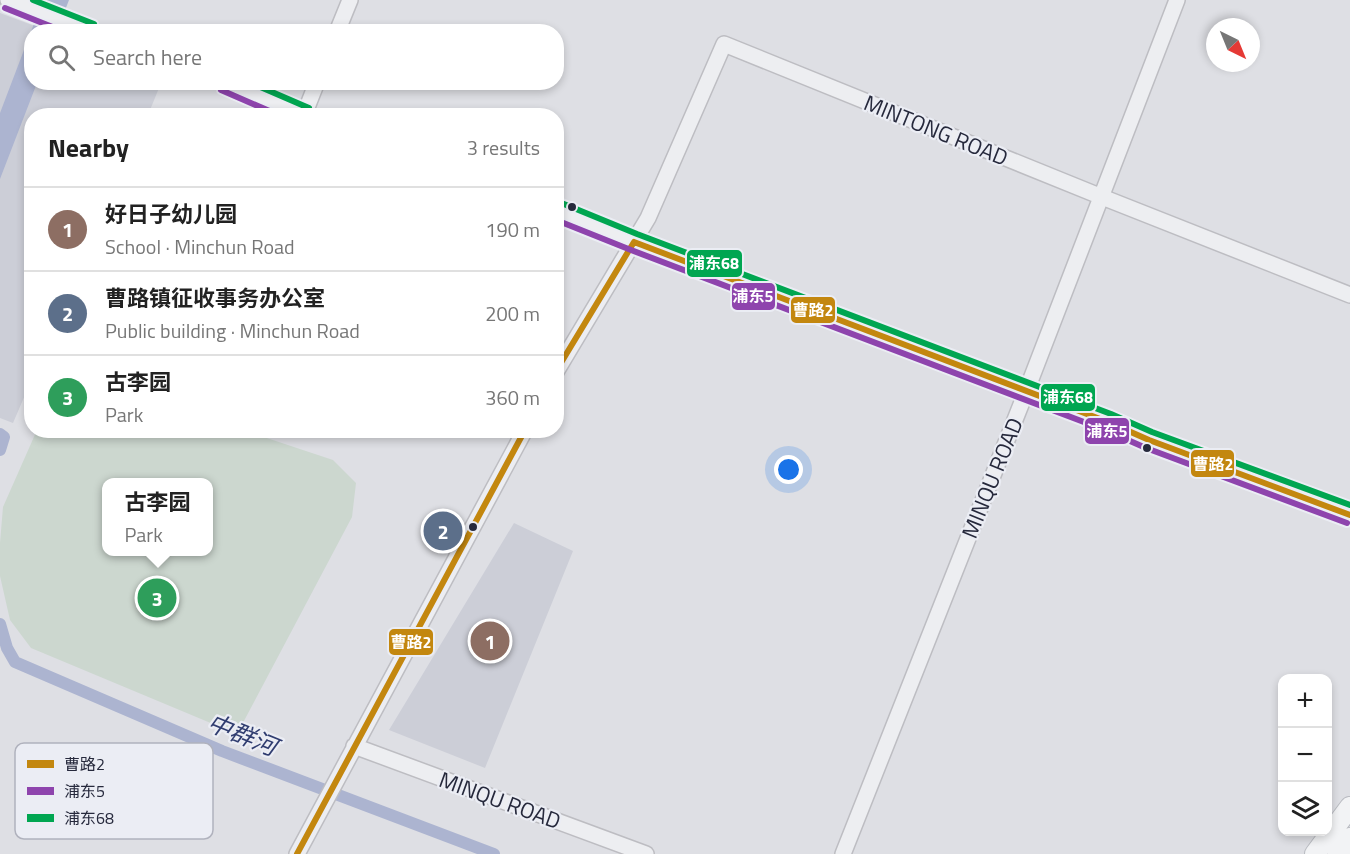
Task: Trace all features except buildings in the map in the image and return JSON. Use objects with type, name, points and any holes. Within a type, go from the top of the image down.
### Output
[{"type":"main road","points":[[1315,854],[1345,813]]},
{"type":"main road","points":[[1338,854],[1350,838]]},
{"type":"street","points":[[8,0],[71,24]]},
{"type":"street","points":[[340,24],[350,0]]},
{"type":"street","name":"MINQU ROAD","points":[[843,854],[1178,0]]},
{"type":"street","name":"MINTONG ROAD","points":[[634,242],[648,218],[724,44],[1350,295]]},
{"type":"street","points":[[244,90],[288,108]]},
{"type":"street","points":[[308,108],[314,90]]},
{"type":"street","points":[[564,213],[1350,515]]},
{"type":"street","points":[[564,359],[634,242]]},
{"type":"street","points":[[297,854],[521,438]]},
{"type":"street","name":"MINQU ROAD","points":[[354,746],[646,854]]},
{"type":"street","points":[[1345,813],[1350,797]]},
{"type":"shaded area","points":[[0,13],[29,24],[24,24],[24,90],[158,90],[151,108],[24,108],[24,397],[13,423],[0,418]]},
{"type":"shaded area","points":[[33,438],[267,438],[333,460],[356,483],[352,517],[237,734],[31,648],[10,620],[0,576],[3,507]]},
{"type":"shaded area","points":[[514,523],[573,551],[485,768],[389,730]]},
{"type":"water","points":[[43,0],[69,0],[60,24],[34,24]]},
{"type":"water","points":[[24,50],[24,90],[34,90],[27,108],[24,108],[24,117],[0,179],[0,113]]},
{"type":"waterway","name":"中群河","points":[[0,434],[4,437],[0,450]]},
{"type":"waterway","name":"中群河","points":[[0,624],[7,648],[15,662],[203,743]]},
{"type":"waterway","name":"中群河","points":[[213,747],[494,854]]},
{"type":"transit line","name":"浦东68","points":[[33,0],[94,24]]},
{"type":"transit line","name":"浦东5","points":[[5,8],[45,24]]},
{"type":"transit line","name":"浦东5","points":[[221,90],[263,108]]},
{"type":"transit line","name":"浦东68","points":[[267,90],[309,108]]},
{"type":"transit line","name":"浦东68","points":[[564,204],[637,234],[1111,414],[1152,432],[1350,505]]},
{"type":"transit line","name":"浦东5","points":[[564,223],[1105,430],[1146,448],[1347,523]]},
{"type":"transit line","name":"曹路2","points":[[634,242],[1350,515]]},
{"type":"transit line","name":"曹路2","points":[[564,358],[634,242]]},
{"type":"transit line","name":"曹路2","points":[[297,854],[521,438]]},
{"type":"place","name":"曹路镇征收事务办公室","points":[[443,531]]},
{"type":"place","name":"古李园","points":[[157,598]]},
{"type":"place","name":"好日子幼儿园","points":[[490,641]]}]
